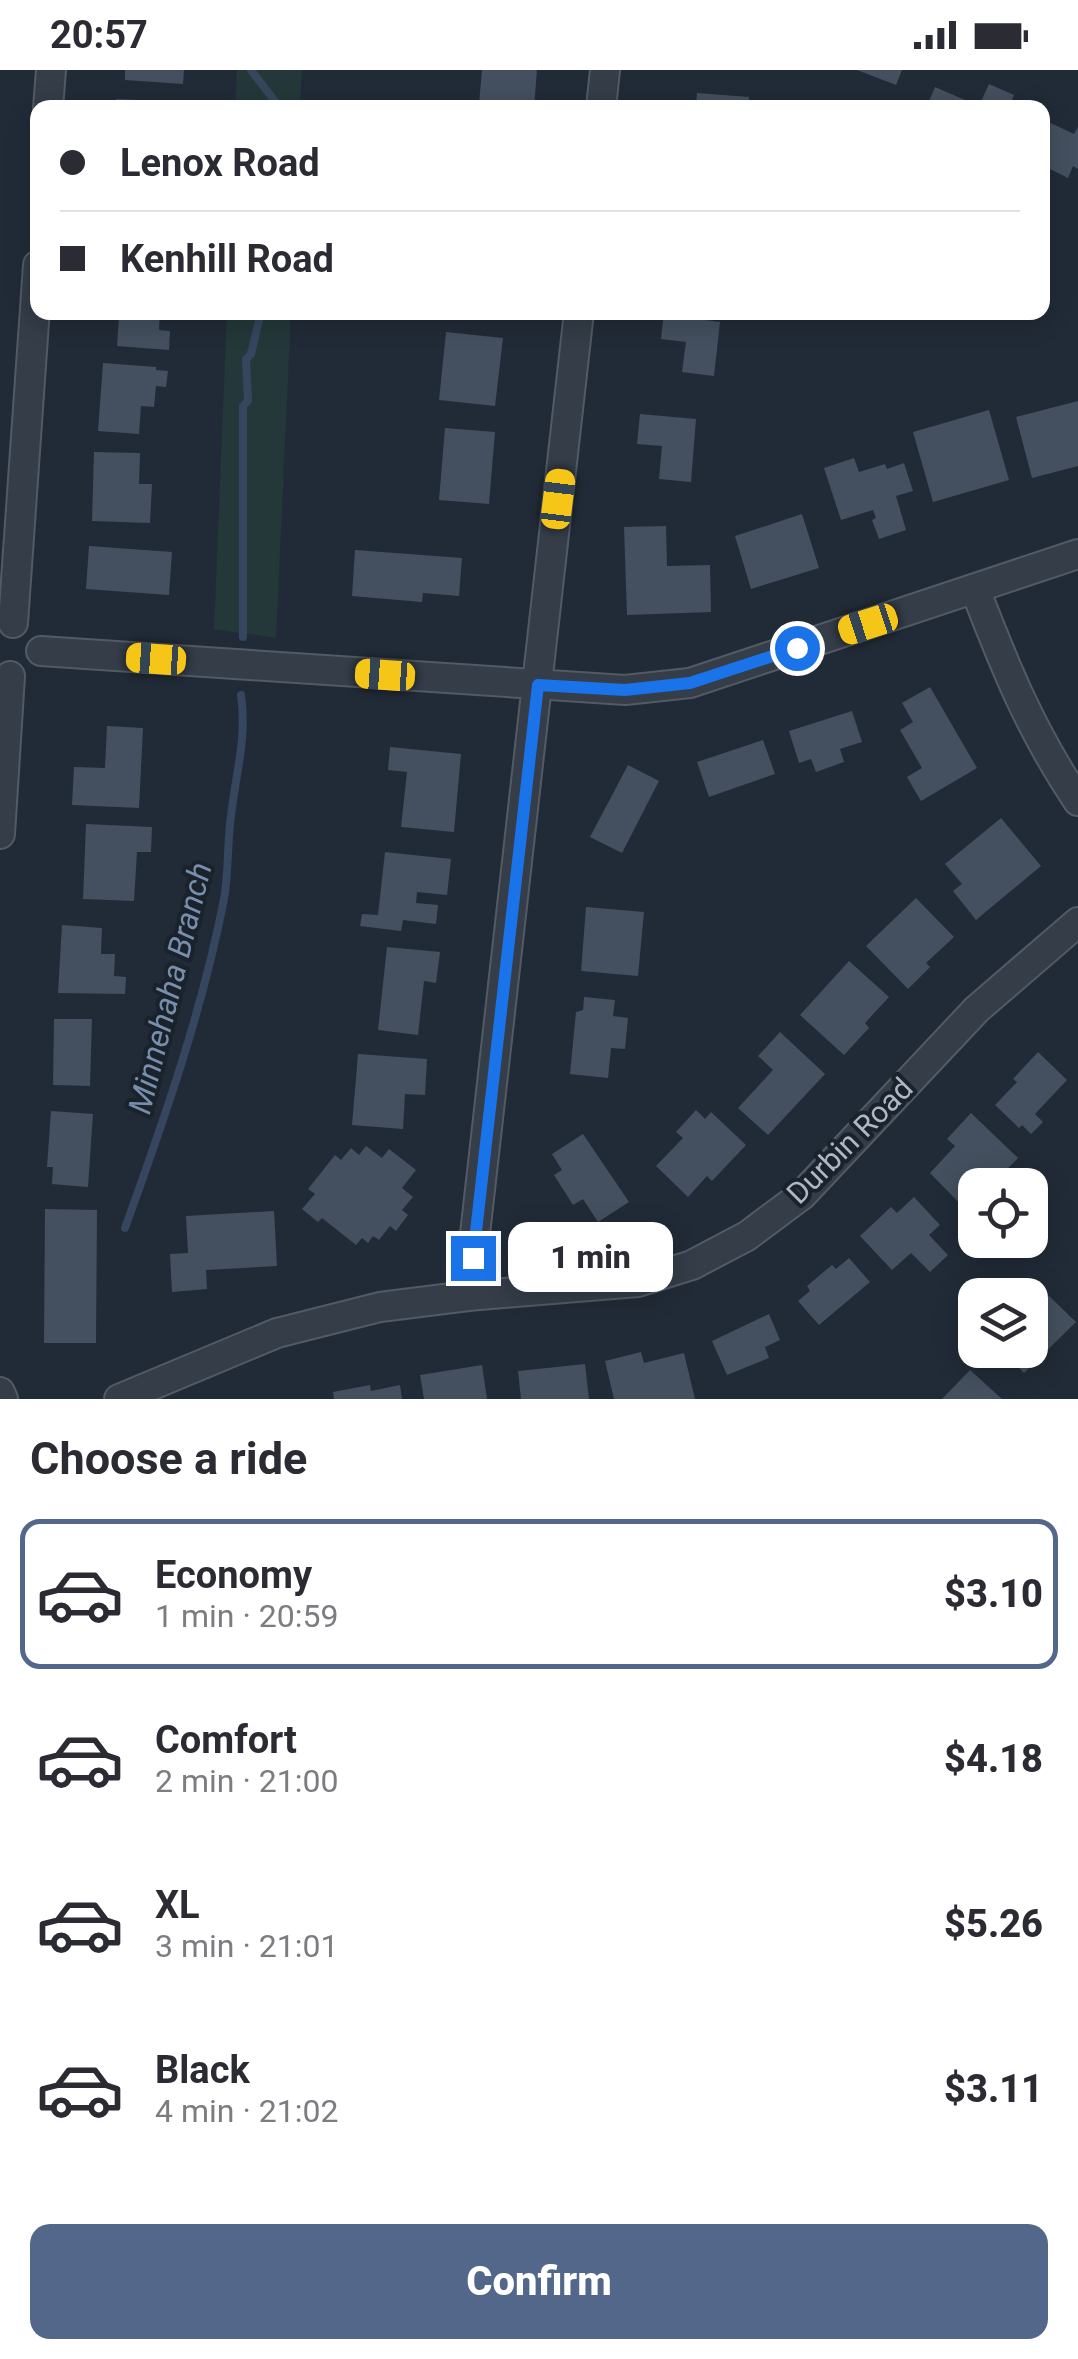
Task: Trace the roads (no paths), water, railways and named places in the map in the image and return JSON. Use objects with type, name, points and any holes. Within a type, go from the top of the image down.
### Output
[{"type":"street","points":[[49,100],[51,70]]},
{"type":"street","points":[[602,100],[605,70]]},
{"type":"street","points":[[0,834],[5,674],[28,673],[41,651],[30,628],[6,625],[33,320]]},
{"type":"street","points":[[468,1296],[577,320]]},
{"type":"street","points":[[41,651],[625,690],[690,683],[1078,554]]},
{"type":"street","points":[[976,589],[1012,683],[1044,750],[1078,801]]},
{"type":"street","name":"Durbin Road","points":[[119,1399],[278,1333],[380,1307],[638,1282],[692,1265],[747,1236],[802,1195],[978,1009],[1078,922]]},
{"type":"waterway","name":"Minnehaha Branch","points":[[251,70],[274,100]]},
{"type":"waterway","name":"Minnehaha Branch","points":[[243,637],[243,406],[248,401],[246,359],[251,354],[259,320]]},
{"type":"waterway","name":"Minnehaha Branch","points":[[125,1228],[181,1065],[215,941],[226,889],[242,741],[241,695]]}]
